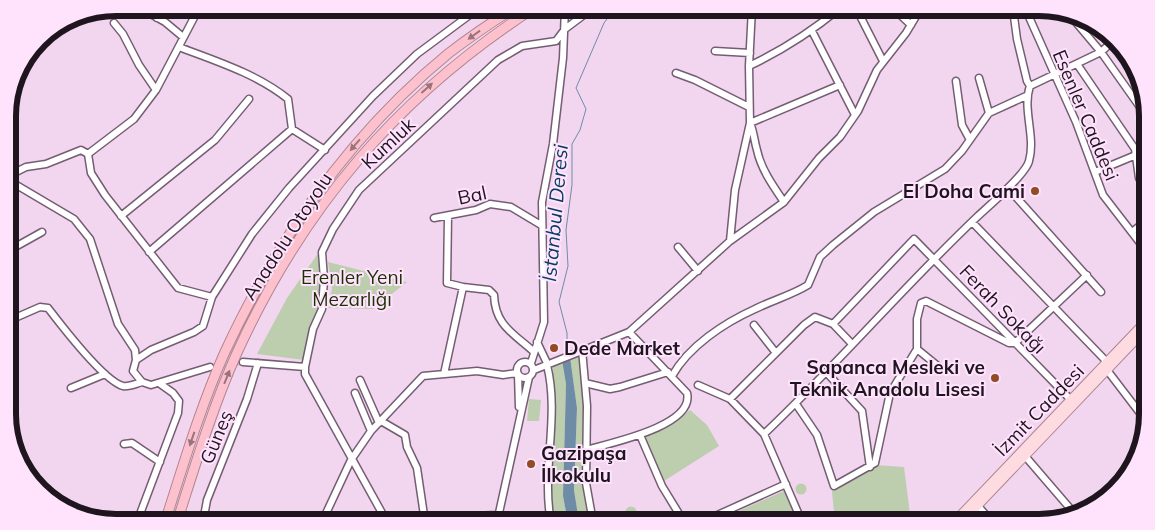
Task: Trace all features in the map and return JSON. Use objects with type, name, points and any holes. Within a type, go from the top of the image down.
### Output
[{"type":"highway","name":"Anadolu Otoyolu","points":[[168,514],[202,410],[224,356],[261,282],[298,220],[339,164],[398,101],[450,53],[503,16]]},
{"type":"highway","name":"Anadolu Otoyolu","points":[[180,514],[212,415],[236,356],[270,288],[326,199],[377,137],[418,96],[456,62],[522,16]]},
{"type":"main road","name":"İzmit Caddesi","points":[[970,514],[1139,329]]},
{"type":"main road","name":"İzmit Caddesi","points":[[962,514],[1070,400],[1139,336]]},
{"type":"street","points":[[154,16],[184,37]]},
{"type":"street","points":[[88,154],[134,119],[156,90],[196,16]]},
{"type":"street","points":[[136,360],[151,350],[194,332],[203,326],[212,297],[252,234],[289,188],[373,96],[417,54],[468,16]]},
{"type":"street","points":[[519,418],[518,372],[523,362],[533,351],[544,322],[542,202],[553,144],[565,16]]},
{"type":"street","name":"Kumluk","points":[[305,367],[313,329],[322,309],[324,279],[322,252],[333,229],[359,190],[498,60],[522,46],[556,41],[565,29],[584,16]]},
{"type":"street","points":[[730,241],[735,190],[750,123],[749,66],[752,16]]},
{"type":"street","points":[[749,66],[785,48],[812,31],[830,16]]},
{"type":"street","points":[[860,16],[883,61]]},
{"type":"street","points":[[902,16],[911,25]]},
{"type":"street","points":[[523,362],[532,366],[548,363],[629,332],[730,241],[771,214],[784,202],[819,158],[840,137],[855,115],[876,70],[916,16]]},
{"type":"street","points":[[1011,16],[1027,81],[1030,86]]},
{"type":"street","name":"Esenler Caddesi","points":[[1029,16],[1076,122],[1108,202],[1139,241]]},
{"type":"street","points":[[114,24],[123,34],[139,65],[156,90]]},
{"type":"street","points":[[1078,24],[1101,52],[1138,104]]},
{"type":"street","points":[[812,31],[855,115]]},
{"type":"street","points":[[764,434],[796,404],[933,259],[1008,188],[1029,162],[1030,117],[1026,96],[1030,86],[1053,73],[1101,52],[1109,44]]},
{"type":"street","points":[[179,47],[227,66],[275,89],[288,99],[292,129],[325,150]]},
{"type":"street","points":[[715,51],[750,53]]},
{"type":"street","points":[[1076,64],[1135,152],[1139,178]]},
{"type":"street","points":[[676,73],[695,80],[749,107]]},
{"type":"street","points":[[979,78],[990,113]]},
{"type":"street","points":[[956,81],[962,125],[968,138]]},
{"type":"street","points":[[750,123],[840,86]]},
{"type":"street","points":[[585,383],[610,388],[620,387],[670,374],[701,343],[730,322],[808,285],[820,257],[874,212],[939,173],[962,151],[968,138],[990,113],[1026,96]]},
{"type":"street","points":[[121,216],[215,140],[231,124],[249,99]]},
{"type":"street","points":[[750,123],[756,136],[757,152],[765,172],[784,202]]},
{"type":"street","points":[[149,252],[292,129]]},
{"type":"street","points":[[1095,172],[1135,152],[1139,148]]},
{"type":"street","points":[[16,172],[26,167],[46,164],[81,150],[88,154]]},
{"type":"street","points":[[88,154],[91,173],[121,216],[178,288],[212,297]]},
{"type":"street","points":[[16,185],[74,219],[90,239],[115,315],[135,350],[136,360],[133,371],[142,382]]},
{"type":"street","points":[[1008,188],[1101,292]]},
{"type":"street","name":"Bal","points":[[434,218],[476,210],[490,204],[511,207],[541,225]]},
{"type":"street","points":[[448,216],[447,283],[488,290],[494,295],[497,316],[508,330],[533,351]]},
{"type":"street","points":[[972,222],[1054,307],[1107,366],[1139,411]]},
{"type":"street","points":[[1132,232],[1139,226]]},
{"type":"street","points":[[16,247],[42,232]]},
{"type":"street","name":"Ferah Sokağı","points":[[833,324],[914,239],[1070,400]]},
{"type":"street","points":[[678,248],[698,271]]},
{"type":"street","points":[[796,404],[818,434],[834,486],[876,463],[890,393],[917,349],[918,308],[921,303],[926,301],[1009,343],[1015,343],[1086,275]]},
{"type":"street","points":[[444,374],[463,287]]},
{"type":"street","points":[[16,318],[40,307],[48,308],[105,374],[113,382],[124,386],[142,382],[151,385],[210,367]]},
{"type":"street","points":[[730,399],[815,317],[833,324],[852,344]]},
{"type":"street","points":[[754,325],[776,353]]},
{"type":"street","points":[[586,450],[640,435],[677,417],[685,410],[689,402],[687,393],[629,332]]},
{"type":"street","points":[[537,342],[548,363],[552,410],[547,495],[550,514]]},
{"type":"street","points":[[498,514],[537,342]]},
{"type":"street","points":[[582,349],[585,383],[586,483],[592,514]]},
{"type":"street","points":[[917,349],[939,367]]},
{"type":"street","points":[[243,362],[305,367],[305,374],[382,514]]},
{"type":"street","name":"Güneş","points":[[204,514],[207,500],[248,399],[258,363]]},
{"type":"street","points":[[326,514],[351,460],[372,430],[423,376],[477,371],[503,375],[518,372]]},
{"type":"street","points":[[518,372],[523,378],[529,377]]},
{"type":"street","points":[[826,372],[862,411],[870,467]]},
{"type":"street","points":[[71,388],[105,374]]},
{"type":"street","points":[[360,380],[380,422],[405,435],[407,446],[417,468],[425,514]]},
{"type":"street","points":[[139,514],[178,413],[179,401],[173,393],[159,383]]},
{"type":"street","points":[[698,385],[730,399],[764,434],[799,514]]},
{"type":"street","points":[[355,393],[372,430]]},
{"type":"street","points":[[640,435],[662,486],[679,514]]},
{"type":"street","points":[[124,444],[132,444],[160,462]]},
{"type":"street","points":[[1025,456],[1070,508]]},
{"type":"street","points":[[720,514],[786,484]]},
{"type":"street","points":[[978,506],[985,514]]},
{"type":"green space","points":[[319,252],[321,295],[304,360],[257,354],[287,298]]},
{"type":"green space","name":"Erenler Yeni Mezarlığı","points":[[328,262],[407,282],[373,309],[327,308],[332,289]]},
{"type":"green space","points":[[581,353],[585,443],[583,489],[587,514],[578,514],[574,490],[577,408],[570,357]]},
{"type":"green space","points":[[562,360],[566,384],[563,496],[566,514],[550,514],[545,502],[553,367]]},
{"type":"green space","points":[[529,399],[541,400],[539,421],[527,421]]},
{"type":"green space","points":[[690,410],[707,425],[719,446],[664,481],[644,436],[679,418]]},
{"type":"green space","points":[[875,465],[904,467],[910,514],[834,514],[831,482]]},
{"type":"green space","points":[[801,483],[807,489],[801,495],[795,489]]},
{"type":"green space","points":[[786,490],[794,514],[732,514]]},
{"type":"green space","points":[[631,506],[636,510],[636,514],[626,514],[625,512]]},
{"type":"water","points":[[570,357],[577,408],[574,490],[578,514],[566,514],[563,496],[566,384],[562,360]]},
{"type":"waterway","name":"İstanbul Deresi","points":[[567,354],[567,333],[559,302],[568,266],[566,230],[572,185],[572,144],[580,130],[586,109],[576,88],[604,23],[609,16]]},
{"type":"tunnel","points":[[210,367],[243,362]]},
{"type":"place","name":"El Doha Cami","points":[[1035,191]]},
{"type":"place","name":"Dede Market","points":[[554,348]]},
{"type":"place","name":"Sapanca Mesleki ve Teknik Anadolu Lisesi","points":[[995,378]]},
{"type":"place","name":"Gazipaşa İlkokulu","points":[[531,464]]}]
